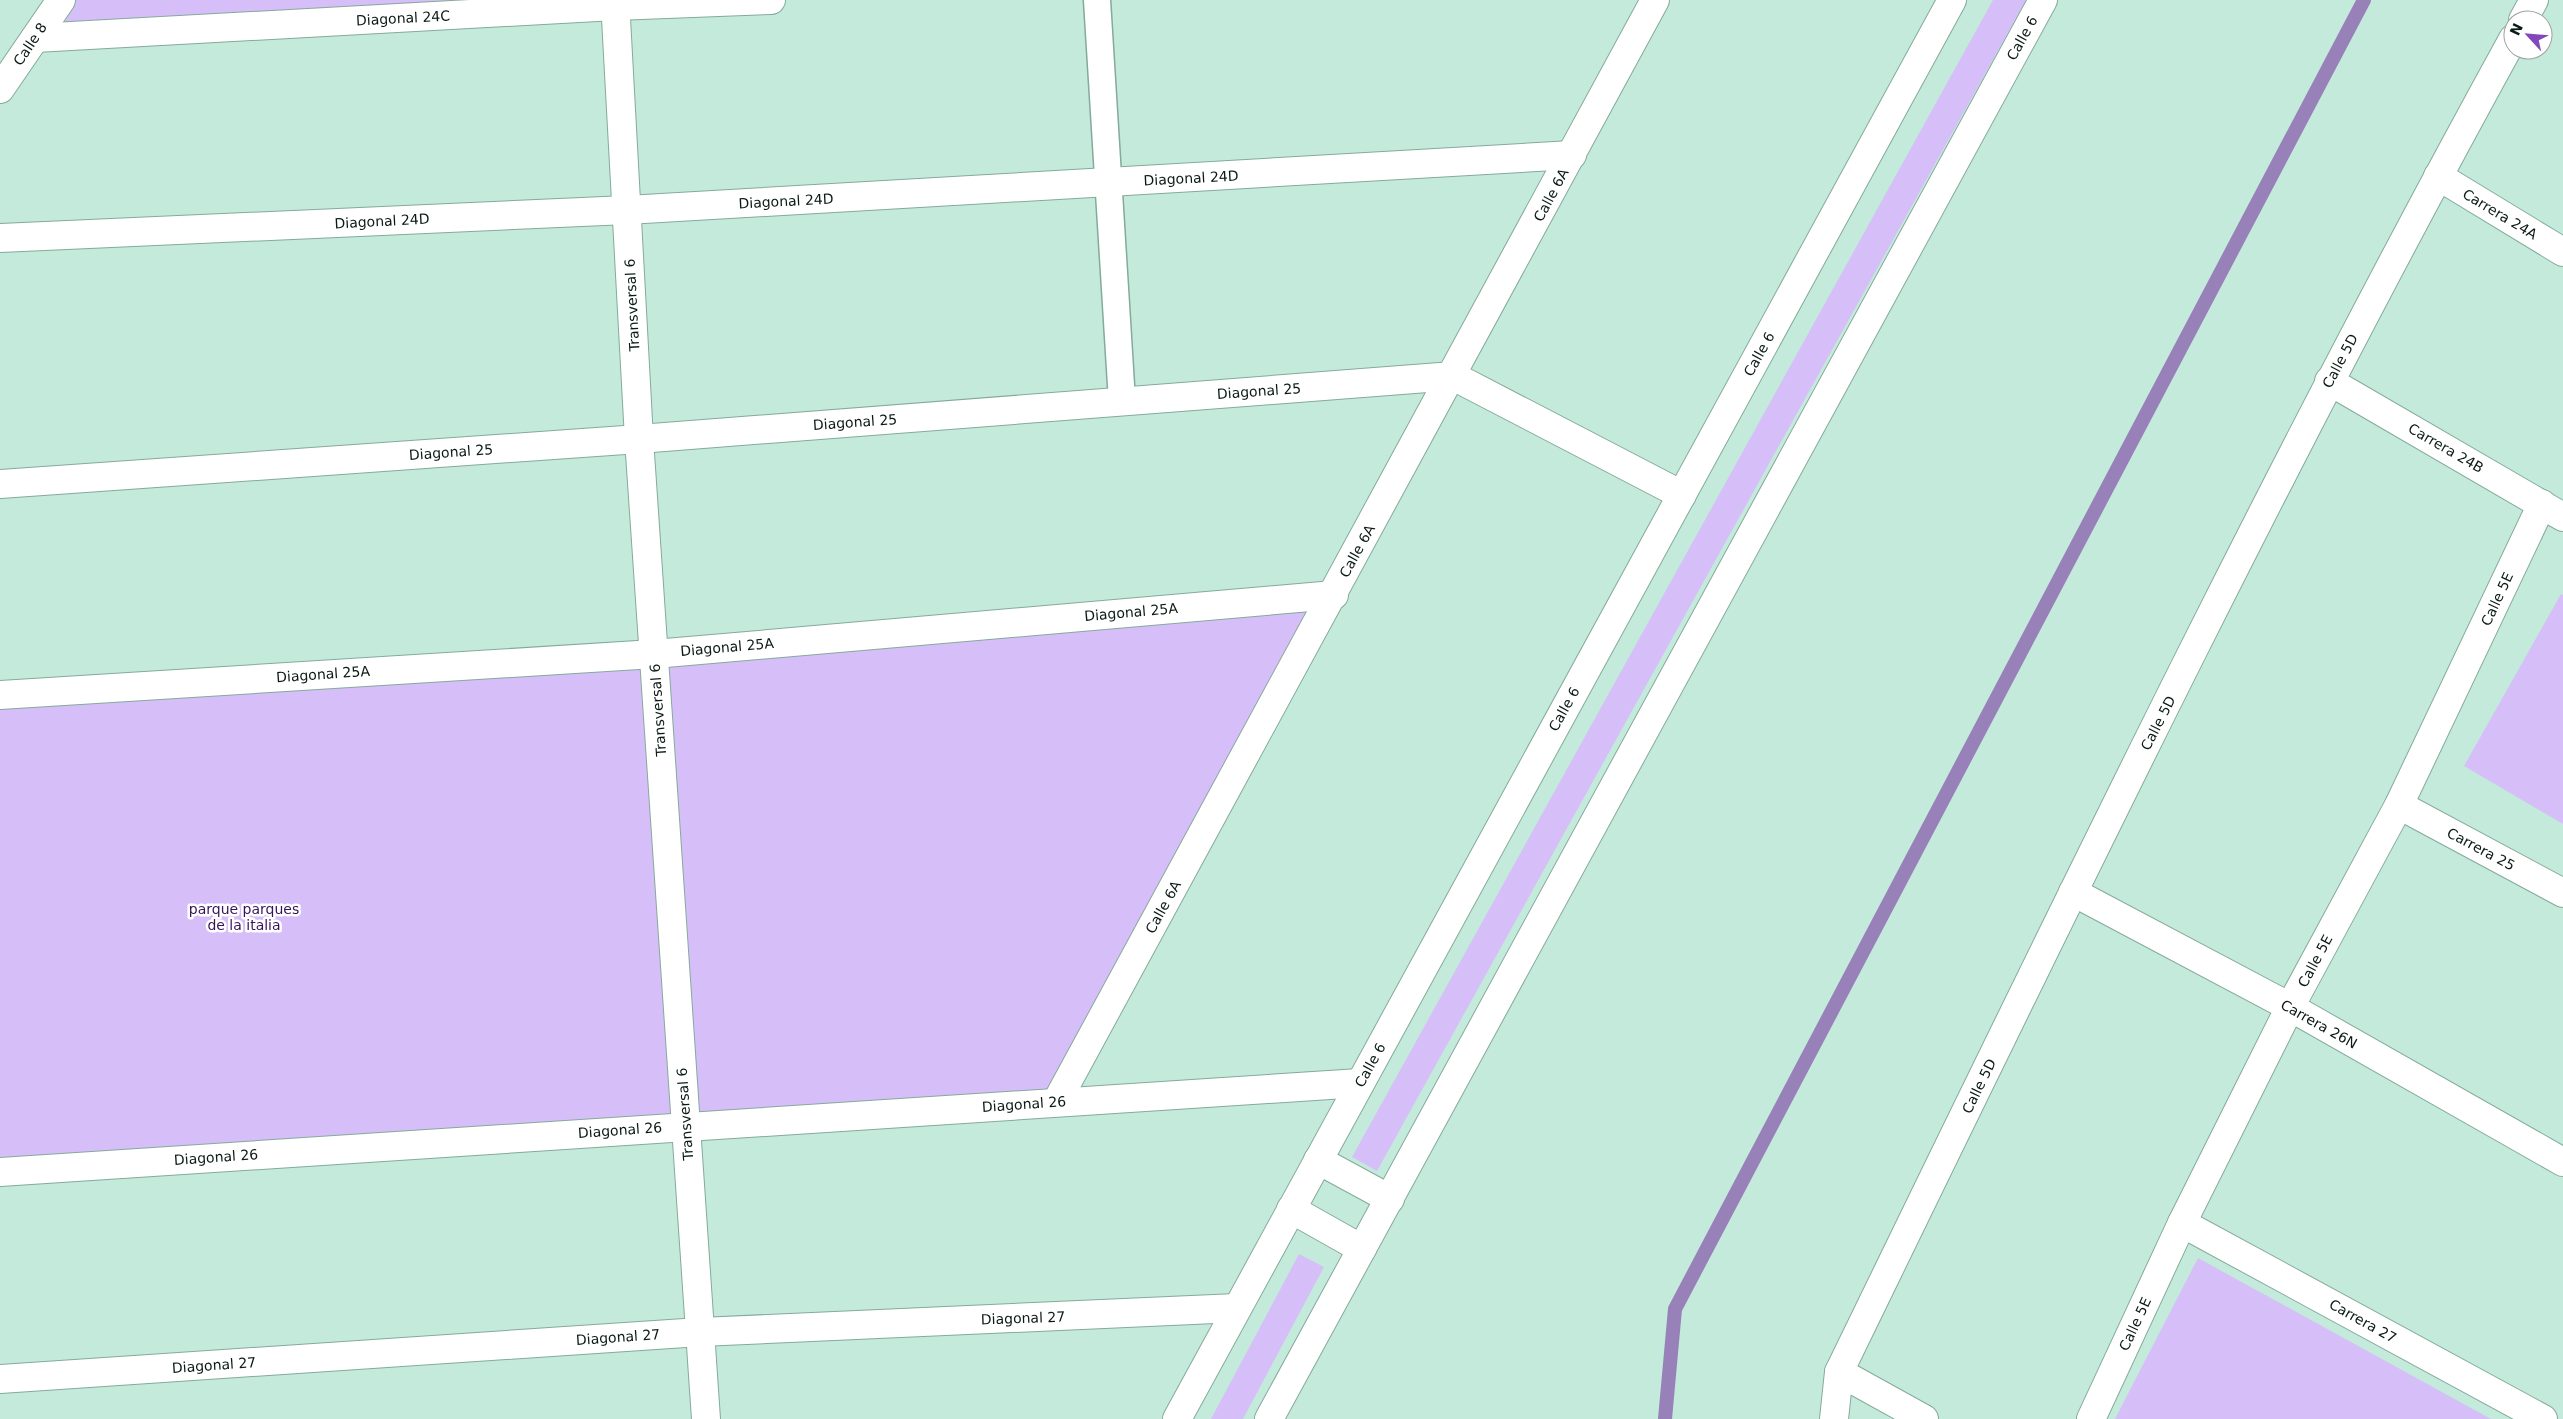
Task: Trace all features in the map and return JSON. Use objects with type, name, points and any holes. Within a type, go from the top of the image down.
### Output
[{"type":"street","name":"Calle 8","points":[[0,89],[61,0]]},
{"type":"street","name":"Diagonal 24C","points":[[35,38],[615,3],[771,0]]},
{"type":"street","points":[[1097,0],[1110,182],[1122,401]]},
{"type":"street","name":"Calle 6A","points":[[1057,1101],[1453,376],[1655,0]]},
{"type":"street","name":"Calle 6","points":[[1176,1419],[1952,0]]},
{"type":"street","name":"Calle 6","points":[[1269,1419],[2043,0]]},
{"type":"street","name":"Transversal 6","points":[[615,3],[640,439],[706,1419]]},
{"type":"street","name":"Calle 5D","points":[[1834,1419],[1839,1372],[2073,892],[2329,380],[2503,57]]},
{"type":"street","name":"Diagonal 24D","points":[[0,238],[627,210],[1572,155]]},
{"type":"street","name":"Carrera 24A","points":[[2438,176],[2563,252]]},
{"type":"street","points":[[1453,376],[1682,494]]},
{"type":"street","name":"Diagonal 25","points":[[0,484],[640,439],[1453,376]]},
{"type":"street","name":"Carrera 24B","points":[[2329,380],[2552,510]]},
{"type":"street","name":"Calle 5E","points":[[2091,1419],[2182,1223],[2290,1007],[2399,805],[2552,510]]},
{"type":"street","name":"Diagonal 25A","points":[[0,695],[654,654],[1334,594]]},
{"type":"street","name":"Carrera 25","points":[[2399,805],[2563,893]]},
{"type":"street","name":"Carrera 26N","points":[[2073,892],[2290,1007],[2563,1162]]},
{"type":"street","name":"Diagonal 26","points":[[0,1172],[1057,1101],[1360,1084]]},
{"type":"street","points":[[1318,1160],[1390,1199]]},
{"type":"street","points":[[1291,1209],[1362,1248]]},
{"type":"street","name":"Carrera 27","points":[[2182,1223],[2543,1419]]},
{"type":"street","name":"Diagonal 27","points":[[0,1379],[700,1332],[1237,1308]]},
{"type":"street","points":[[1839,1372],[1924,1419]]},
{"type":"green space","points":[[61,0],[765,0],[35,38]]},
{"type":"green space","points":[[1993,0],[2026,0],[1377,1171],[1352,1157]]},
{"type":"green space","points":[[2561,594],[2563,595],[2563,824],[2464,766]]},
{"type":"green space","name":"parque parques de la italia","points":[[1334,595],[1057,1101],[0,1172],[0,695]]},
{"type":"green space","points":[[1299,1254],[1324,1267],[1243,1419],[1211,1419]]},
{"type":"green space","points":[[2198,1258],[2491,1419],[2115,1419]]},
{"type":"waterway","points":[[1665,1419],[1675,1309],[2364,0]]}]
